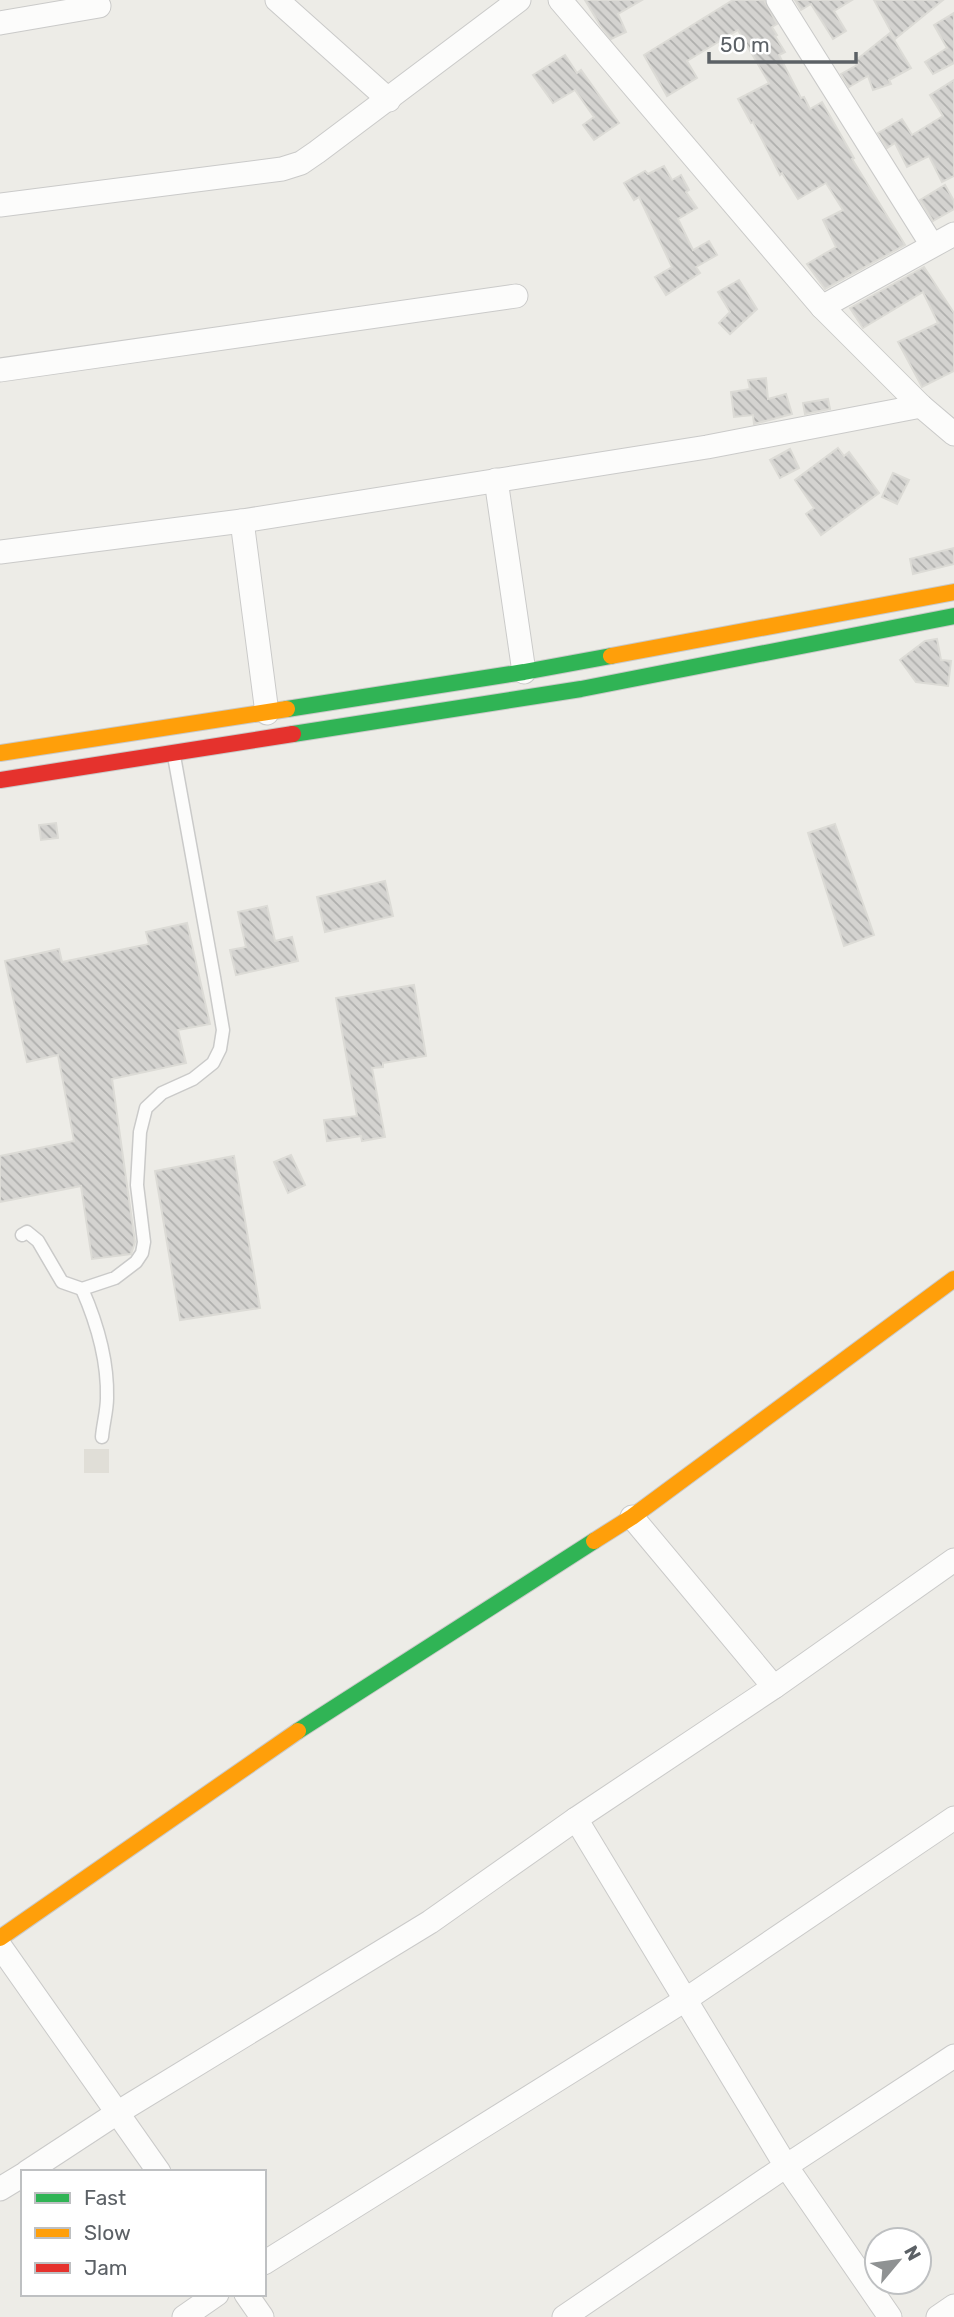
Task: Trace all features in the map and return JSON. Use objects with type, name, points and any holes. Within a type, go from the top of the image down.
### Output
[{"type":"main road","points":[[0,753],[524,672],[954,592]]},
{"type":"main road","points":[[0,780],[581,689],[954,616]]},
{"type":"main road","points":[[0,1938],[302,1728],[632,1517],[954,1279]]},
{"type":"street","points":[[277,0],[389,100]]},
{"type":"street","points":[[0,205],[282,169],[300,163],[389,100],[519,0]]},
{"type":"street","points":[[560,0],[822,307],[921,407],[954,434]]},
{"type":"street","points":[[778,0],[932,245]]},
{"type":"street","points":[[0,23],[99,6]]},
{"type":"street","points":[[822,307],[954,234]]},
{"type":"street","points":[[0,370],[516,296]]},
{"type":"street","points":[[0,552],[242,521],[707,447],[921,407]]},
{"type":"street","points":[[496,480],[524,672]]},
{"type":"street","points":[[242,521],[267,713]]},
{"type":"street","points":[[632,1517],[774,1687]]},
{"type":"street","points":[[30,2170],[117,2113],[430,1922],[576,1819],[774,1687],[954,1560]]},
{"type":"street","points":[[266,2262],[685,2000],[954,1818]]},
{"type":"street","points":[[576,1819],[786,2166],[890,2317]]},
{"type":"street","points":[[0,1946],[158,2170]]},
{"type":"street","points":[[564,2317],[954,2056]]},
{"type":"street","points":[[0,2189],[21,2176]]},
{"type":"street","points":[[184,2317],[214,2296]]},
{"type":"street","points":[[247,2296],[262,2317]]},
{"type":"street","points":[[938,2317],[954,2306]]},
{"type":"lane","points":[[22,1235],[27,1232],[38,1241],[62,1282],[82,1289],[115,1278],[136,1262],[142,1253],[144,1242],[136,1185],[140,1132],[146,1108],[162,1093],[193,1079],[213,1063],[220,1049],[223,1030],[215,977],[170,727]]},
{"type":"lane","points":[[82,1289],[96,1321],[105,1375],[107,1399],[102,1437]]},
{"type":"shaded area","points":[[84,1449],[109,1449],[109,1473],[84,1473]]},
{"type":"building","points":[[585,0],[642,0],[618,14],[626,32],[611,39]]},
{"type":"building","points":[[733,0],[764,0],[777,24],[772,27],[777,35],[775,36],[785,52],[779,55],[801,98],[804,97],[810,109],[822,102],[854,158],[852,159],[905,245],[825,289],[807,264],[836,247],[823,220],[843,210],[826,183],[798,199],[782,173],[780,175],[738,99],[769,83],[738,30],[687,61],[697,78],[667,96],[644,55]]},
{"type":"building","points":[[795,0],[852,0],[834,11],[846,31],[833,39],[811,4],[801,10]]},
{"type":"building","points":[[874,0],[943,0],[895,39]]},
{"type":"building","points":[[954,13],[954,63],[933,74],[925,62],[947,48],[934,25]]},
{"type":"building","points":[[890,33],[911,68],[889,80],[891,84],[873,90],[868,76],[849,87],[841,74],[857,65],[855,61]]},
{"type":"building","points":[[565,55],[577,73],[581,70],[619,123],[594,140],[583,125],[594,117],[575,90],[553,103],[533,75]]},
{"type":"building","points":[[954,80],[954,176],[942,182],[929,156],[907,167],[895,143],[887,148],[878,133],[902,119],[912,135],[943,116],[930,95]]},
{"type":"building","points":[[664,166],[672,180],[681,175],[689,190],[686,192],[697,208],[678,219],[693,250],[709,241],[717,255],[696,267],[700,273],[666,295],[655,277],[672,267],[639,197],[634,200],[624,183],[645,171],[648,174]]},
{"type":"building","points":[[945,185],[954,201],[954,209],[933,221],[920,200]]},
{"type":"building","points":[[924,267],[954,313],[954,371],[922,387],[898,342],[938,323],[923,292],[863,328],[850,308]]},
{"type":"building","points":[[739,280],[757,309],[730,334],[719,323],[730,312],[718,292]]},
{"type":"building","points":[[766,378],[768,399],[786,394],[792,414],[754,424],[753,415],[734,417],[731,392],[750,389],[748,380]]},
{"type":"building","points":[[828,399],[830,409],[805,414],[803,403]]},
{"type":"building","points":[[838,448],[844,456],[849,452],[879,493],[821,535],[806,514],[814,508],[795,480]]},
{"type":"building","points":[[790,449],[799,468],[780,478],[770,460]]},
{"type":"building","points":[[893,473],[909,480],[897,504],[882,497]]},
{"type":"building","points":[[954,548],[954,564],[913,574],[910,559]]},
{"type":"building","points":[[937,639],[941,660],[951,661],[948,686],[916,682],[900,660],[925,641]]},
{"type":"building","points":[[56,823],[58,838],[41,840],[39,825]]},
{"type":"building","points":[[835,824],[874,935],[844,946],[808,833]]},
{"type":"building","points":[[385,881],[393,916],[325,932],[317,897]]},
{"type":"building","points":[[267,906],[275,941],[292,937],[298,961],[236,975],[230,950],[246,947],[238,912]]},
{"type":"building","points":[[187,923],[210,1024],[178,1030],[186,1063],[112,1079],[135,1242],[131,1254],[92,1259],[81,1186],[0,1202],[0,1156],[74,1141],[58,1055],[27,1062],[5,961],[59,949],[62,962],[149,944],[146,932]]},
{"type":"building","points":[[414,985],[426,1056],[383,1063],[383,1067],[372,1068],[385,1137],[362,1141],[361,1136],[327,1141],[324,1120],[357,1116],[336,998]]},
{"type":"building","points":[[291,1155],[305,1185],[288,1193],[274,1162]]},
{"type":"building","points":[[234,1156],[260,1308],[180,1320],[155,1171]]},
{"type":"traffic: fast","points":[[293,734],[581,689],[954,616]]},
{"type":"traffic: fast","points":[[287,709],[611,656]]},
{"type":"traffic: fast","points":[[298,1731],[594,1541]]},
{"type":"traffic: slow","points":[[611,656],[954,592]]},
{"type":"traffic: slow","points":[[0,753],[287,709]]},
{"type":"traffic: slow","points":[[594,1541],[632,1517],[954,1279]]},
{"type":"traffic: slow","points":[[0,1938],[298,1731]]},
{"type":"traffic: jam","points":[[0,780],[293,734]]}]
